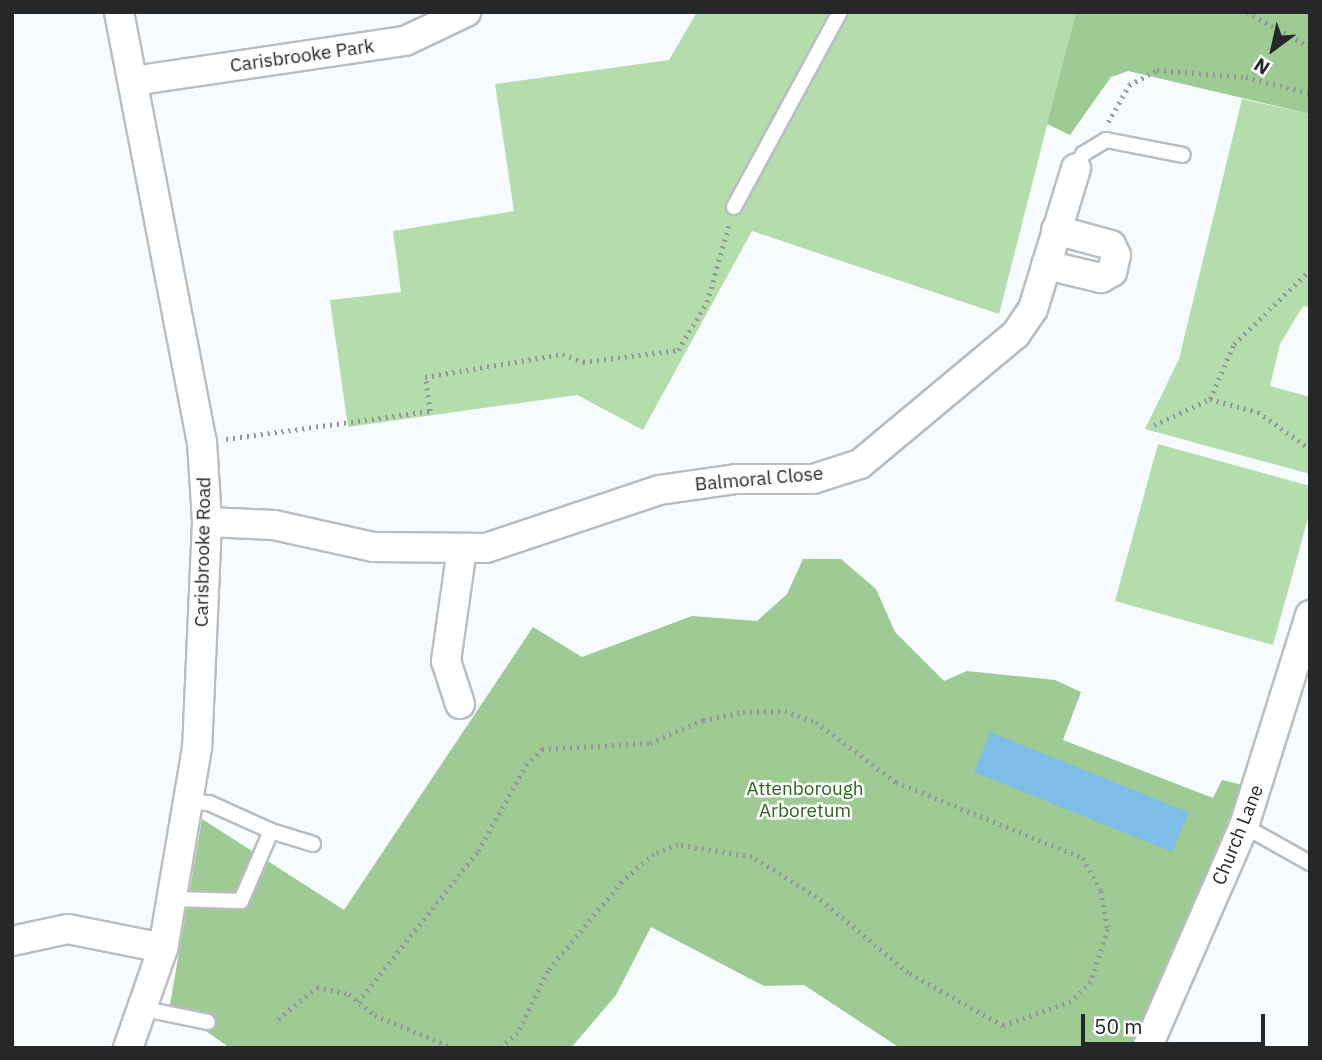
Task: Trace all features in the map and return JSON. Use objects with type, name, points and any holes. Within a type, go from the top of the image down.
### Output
[{"type":"street","name":"Carisbrooke Road","points":[[119,12],[202,442],[207,522],[197,748],[163,948],[145,1009],[128,1048]]},
{"type":"street","name":"Carisbrooke Park","points":[[133,81],[405,41],[466,12]]},
{"type":"street","name":"Balmoral Close","points":[[207,522],[274,525],[373,547],[486,548],[659,490],[736,479],[813,479],[860,464],[998,355],[1033,309],[1076,168]]},
{"type":"street","points":[[1046,265],[1101,278],[1112,272],[1116,256],[1111,245],[1056,230]]},
{"type":"street","points":[[460,704],[446,661],[462,548]]},
{"type":"street","name":"Church Lane","points":[[1147,1048],[1244,826],[1310,615]]},
{"type":"street","points":[[12,941],[68,929],[163,948]]},
{"type":"lane","points":[[734,207],[840,12]]},
{"type":"lane","points":[[1106,140],[1183,155]]},
{"type":"lane","name":"Balmoral Close","points":[[1076,168],[1083,154],[1106,140]]},
{"type":"lane","points":[[188,802],[209,803],[271,831],[313,844]]},
{"type":"lane","points":[[1244,826],[1310,863]]},
{"type":"lane","points":[[173,899],[241,901],[271,831]]},
{"type":"lane","points":[[145,1009],[208,1022]]},
{"type":"path","points":[[1247,12],[1310,47]]},
{"type":"path","points":[[1106,140],[1115,102],[1157,70],[1246,78],[1310,93]]},
{"type":"path","points":[[202,442],[430,411],[425,377],[563,354],[583,362],[678,350],[707,302],[734,207]]},
{"type":"path","points":[[1210,399],[1234,344],[1310,270]]},
{"type":"path","points":[[1154,425],[1210,399],[1258,412],[1310,449]]},
{"type":"path","points":[[358,1002],[478,851],[526,765],[542,749],[650,743],[703,720],[743,712],[785,711],[816,722],[895,782],[1083,858],[1101,891],[1108,929],[1091,982],[1071,1002],[1003,1027],[908,973],[822,901],[752,857],[677,845],[654,854],[622,882],[548,971],[518,1033],[500,1048]]},
{"type":"path","points":[[278,1019],[317,987],[358,1002],[375,1016],[453,1048]]},
{"type":"green space","points":[[697,12],[1076,12],[999,314],[752,231],[643,430],[577,395],[348,427],[330,300],[401,292],[393,231],[514,211],[495,84],[669,60]]},
{"type":"green space","points":[[1076,12],[1310,12],[1310,114],[1128,71],[1111,77],[1070,135],[1047,124]]},
{"type":"green space","points":[[1242,99],[1310,114],[1310,307],[1303,306],[1280,344],[1270,386],[1310,397],[1310,474],[1145,429],[1179,359]]},
{"type":"green space","points":[[1158,444],[1310,486],[1310,511],[1273,645],[1115,601]]},
{"type":"green space","name":"Attenborough Arboretum","points":[[803,559],[841,559],[876,589],[895,632],[944,681],[967,671],[1055,680],[1081,692],[1063,740],[1213,798],[1222,780],[1243,785],[1134,1048],[900,1048],[804,985],[764,986],[651,927],[616,995],[571,1048],[230,1048],[203,1029],[167,1022],[202,819],[344,910],[533,627],[582,657],[692,616],[757,621],[787,594]]},
{"type":"water","points":[[990,732],[1188,812],[1172,852],[974,772]]}]
